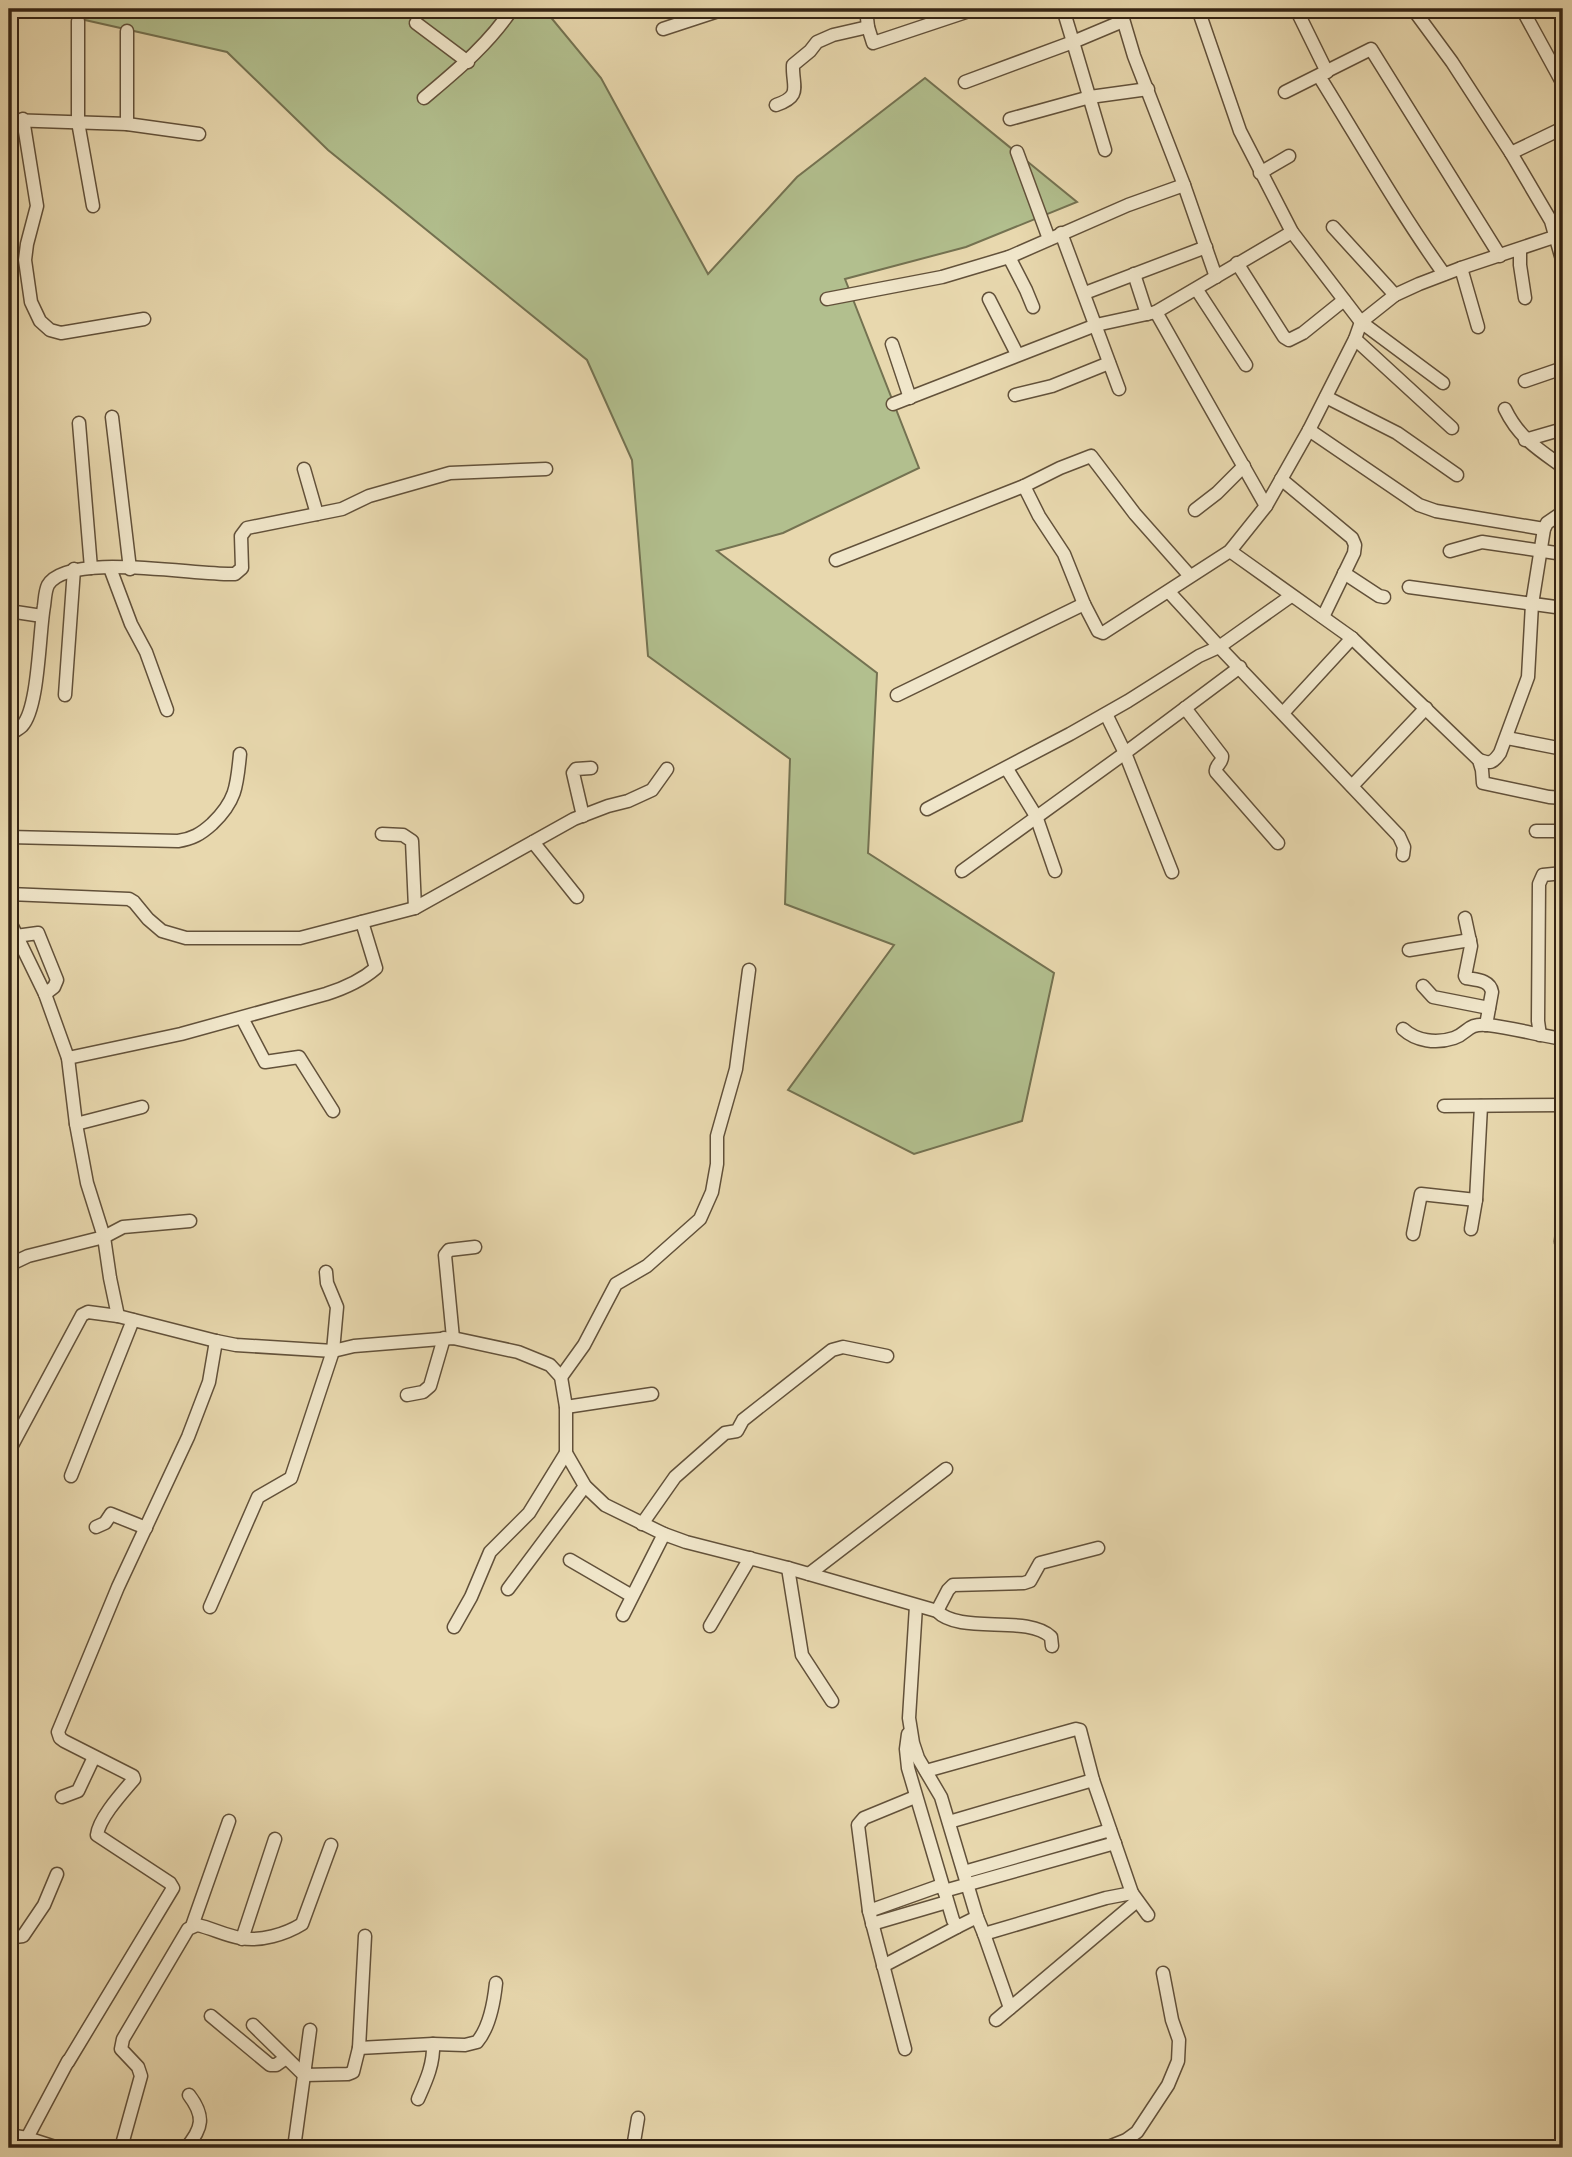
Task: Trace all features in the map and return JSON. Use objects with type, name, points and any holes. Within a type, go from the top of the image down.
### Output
[{"type":"street","points":[[424,98],[468,62],[489,40],[512,9]]},
{"type":"street","points":[[663,29],[724,9]]},
{"type":"street","points":[[866,9],[871,41],[874,43],[975,9]]},
{"type":"street","points":[[1063,9],[1105,150]]},
{"type":"street","points":[[1198,9],[1240,131],[1292,232],[1361,322],[1443,383]]},
{"type":"street","points":[[1296,9],[1323,74],[1416,235],[1444,274]]},
{"type":"street","points":[[1413,9],[1452,62],[1511,153],[1559,236],[1563,263]]},
{"type":"street","points":[[1522,9],[1563,84]]},
{"type":"street","points":[[965,82],[1073,42],[1122,15],[1216,277]]},
{"type":"street","points":[[78,21],[78,122],[93,206]]},
{"type":"street","points":[[416,23],[468,62]]},
{"type":"street","points":[[776,105],[790,98],[795,90],[793,65],[810,51],[815,43],[833,35],[868,27]]},
{"type":"street","points":[[127,31],[127,124]]},
{"type":"street","points":[[1285,92],[1371,49],[1500,256]]},
{"type":"street","points":[[1010,119],[1090,97],[1148,89]]},
{"type":"street","points":[[23,119],[37,206],[25,260],[31,302],[40,321],[50,330],[61,333],[144,319]]},
{"type":"street","points":[[9,120],[127,124],[199,134]]},
{"type":"street","points":[[1511,153],[1563,128]]},
{"type":"street","points":[[1017,152],[1055,236],[1085,293],[1119,390]]},
{"type":"street","points":[[1260,173],[1289,156]]},
{"type":"street","points":[[827,299],[942,277],[1009,257],[1184,185]]},
{"type":"street","points":[[1333,227],[1395,295]]},
{"type":"street","points":[[893,404],[1096,325],[1152,313],[1292,232]]},
{"type":"street","points":[[1024,486],[1039,516],[1064,554],[1084,604],[1098,631],[1102,633],[1230,551],[1266,506],[1309,430],[1361,322],[1395,295],[1444,274],[1559,236]]},
{"type":"street","points":[[1085,293],[1206,247]]},
{"type":"street","points":[[1520,250],[1525,298]]},
{"type":"street","points":[[1009,257],[1033,307]]},
{"type":"street","points":[[1237,263],[1284,337],[1289,340],[1303,333],[1344,300]]},
{"type":"street","points":[[1461,268],[1478,327]]},
{"type":"street","points":[[1134,274],[1152,313],[1266,506]]},
{"type":"street","points":[[1197,289],[1246,365]]},
{"type":"street","points":[[989,299],[1017,354]]},
{"type":"street","points":[[1355,339],[1452,428]]},
{"type":"street","points":[[892,344],[910,398]]},
{"type":"street","points":[[1015,395],[1052,386],[1109,363]]},
{"type":"street","points":[[1525,382],[1563,368]]},
{"type":"street","points":[[1326,397],[1397,433],[1457,475]]},
{"type":"street","points":[[1505,409],[1512,424],[1525,440],[1563,467]]},
{"type":"street","points":[[112,417],[130,569]]},
{"type":"street","points":[[79,423],[91,568]]},
{"type":"street","points":[[1525,440],[1563,429]]},
{"type":"street","points":[[1309,430],[1419,505],[1436,511],[1544,528]]},
{"type":"street","points":[[836,559],[1093,457],[1135,514],[1190,576]]},
{"type":"street","points":[[1195,510],[1244,466]]},
{"type":"street","points":[[304,469],[317,514]]},
{"type":"street","points":[[9,734],[23,725],[32,708],[47,586],[56,576],[74,569],[91,568],[235,574],[242,568],[241,536],[247,528],[342,509],[369,496],[450,473],[546,469]]},
{"type":"street","points":[[1281,479],[1353,538],[1354,553],[1323,617]]},
{"type":"street","points":[[1230,551],[1352,638],[1479,760],[1487,763],[1494,762],[1500,753],[1528,677],[1532,604],[1544,528],[1563,512]]},
{"type":"street","points":[[1450,551],[1482,542],[1563,554]]},
{"type":"street","points":[[110,568],[131,624],[146,652],[167,710]]},
{"type":"street","points":[[65,695],[74,569]]},
{"type":"street","points":[[1344,573],[1384,597]]},
{"type":"street","points":[[1409,587],[1563,608]]},
{"type":"street","points":[[1169,592],[1399,836],[1404,847],[1403,855]]},
{"type":"street","points":[[927,809],[1007,769],[1199,656],[1219,647],[1291,596]]},
{"type":"street","points":[[897,695],[1084,604]]},
{"type":"street","points":[[9,611],[42,616]]},
{"type":"street","points":[[1283,713],[1352,638]]},
{"type":"street","points":[[962,871],[1240,667]]},
{"type":"street","points":[[1185,708],[1222,756],[1216,772],[1278,844]]},
{"type":"street","points":[[1352,786],[1426,708]]},
{"type":"street","points":[[1106,713],[1125,753],[1172,872]]},
{"type":"street","points":[[1507,738],[1563,749]]},
{"type":"street","points":[[9,838],[190,839],[203,832],[228,808],[238,778],[240,754]]},
{"type":"street","points":[[1479,760],[1483,783],[1549,797],[1563,797]]},
{"type":"street","points":[[583,816],[573,773],[576,769],[591,768]]},
{"type":"street","points":[[9,894],[129,899],[162,931],[186,938],[300,938],[415,908],[583,816],[652,790],[667,769]]},
{"type":"street","points":[[1007,769],[1037,816],[1055,871]]},
{"type":"street","points":[[1536,831],[1563,831]]},
{"type":"street","points":[[382,834],[403,835],[412,841],[415,908]]},
{"type":"street","points":[[533,842],[577,897]]},
{"type":"street","points":[[1540,1035],[1539,884],[1543,875],[1563,873]]},
{"type":"street","points":[[1465,918],[1470,940],[1465,976],[1489,984],[1492,992],[1486,1025]]},
{"type":"street","points":[[9,920],[13,938],[44,994],[68,1058],[87,1183],[104,1237],[118,1316]]},
{"type":"street","points":[[68,1058],[181,1034],[326,994],[365,978],[376,968],[362,922]]},
{"type":"street","points":[[13,938],[38,933],[57,980],[54,987],[44,994]]},
{"type":"street","points":[[1409,950],[1470,940]]},
{"type":"street","points":[[561,1377],[584,1345],[616,1284],[647,1266],[700,1219],[712,1192],[717,1164],[717,1136],[736,1069],[749,970]]},
{"type":"street","points":[[1423,986],[1433,997],[1489,1008]]},
{"type":"street","points":[[242,1017],[265,1062],[299,1058],[333,1111]]},
{"type":"street","points":[[1403,1029],[1419,1040],[1454,1038],[1472,1026],[1486,1025],[1563,1040]]},
{"type":"street","points":[[1444,1107],[1563,1105]]},
{"type":"street","points":[[1471,1229],[1476,1200],[1481,1106]]},
{"type":"street","points":[[76,1124],[142,1107]]},
{"type":"street","points":[[1413,1234],[1421,1194],[1476,1200]]},
{"type":"street","points":[[9,1265],[28,1256],[104,1237],[123,1227],[190,1221]]},
{"type":"street","points":[[1561,1242],[1563,1221]]},
{"type":"street","points":[[407,1395],[423,1392],[429,1387],[448,1338],[445,1255],[449,1250],[475,1247]]},
{"type":"street","points":[[210,1607],[257,1497],[291,1478],[333,1351],[337,1307],[327,1283],[326,1272]]},
{"type":"street","points":[[9,1451],[82,1315],[88,1312],[118,1316],[236,1345],[333,1351],[354,1346],[448,1338],[518,1352],[550,1366],[561,1377],[566,1407],[566,1452],[585,1486],[605,1505],[642,1524],[686,1542],[937,1611],[945,1618],[1038,1629],[1051,1637],[1052,1647]]},
{"type":"street","points":[[71,1476],[134,1320]]},
{"type":"street","points":[[27,2138],[68,2061],[173,1888],[170,1883],[97,1835],[97,1830],[134,1778],[64,1741],[58,1732],[118,1587],[188,1437],[209,1382],[216,1341]]},
{"type":"street","points":[[642,1524],[675,1477],[725,1433],[737,1432],[743,1420],[832,1350],[843,1347],[887,1356]]},
{"type":"street","points":[[566,1407],[652,1394]]},
{"type":"street","points":[[454,1627],[471,1597],[490,1552],[529,1513],[566,1452]]},
{"type":"street","points":[[809,1574],[946,1469]]},
{"type":"street","points":[[508,1590],[585,1486]]},
{"type":"street","points":[[96,1527],[105,1523],[111,1514],[146,1528]]},
{"type":"street","points":[[623,1615],[664,1534]]},
{"type":"street","points":[[937,1611],[953,1585],[1024,1583],[1030,1581],[1040,1563],[1098,1548]]},
{"type":"street","points":[[710,1626],[750,1558]]},
{"type":"street","points":[[570,1560],[632,1596]]},
{"type":"street","points":[[788,1568],[802,1655],[832,1701]]},
{"type":"street","points":[[916,1606],[910,1728],[918,1758],[934,1782],[947,1816],[977,1917],[1010,2008]]},
{"type":"street","points":[[910,1728],[907,1759],[915,1797],[957,1927]]},
{"type":"street","points":[[926,1771],[1078,1729],[1134,1897],[1148,1915]]},
{"type":"street","points":[[62,1797],[78,1791],[93,1756]]},
{"type":"street","points":[[924,1820],[1093,1780]]},
{"type":"street","points":[[905,2049],[870,1917],[859,1822],[915,1797]]},
{"type":"street","points":[[121,2148],[141,2076],[138,2067],[121,2049],[122,2039],[192,1926],[229,1821]]},
{"type":"street","points":[[870,1917],[944,1893],[966,1878],[1110,1829]]},
{"type":"street","points":[[242,1939],[275,1839]]},
{"type":"street","points":[[966,1878],[1115,1843]]},
{"type":"street","points":[[192,1926],[201,1926],[242,1939],[261,1938],[302,1924],[331,1845]]},
{"type":"street","points":[[9,1932],[18,1937],[26,1933],[44,1906],[57,1874]]},
{"type":"street","points":[[984,1934],[1106,1898],[1134,1897]]},
{"type":"street","points":[[996,2020],[1134,1897]]},
{"type":"street","points":[[883,1966],[977,1917]]},
{"type":"street","points":[[253,2025],[304,2075],[350,2074],[354,2071],[359,2048],[365,1936]]},
{"type":"street","points":[[1106,2148],[1137,2132],[1168,2085],[1178,2061],[1179,2040],[1172,2020],[1163,1973]]},
{"type":"street","points":[[359,2048],[465,2045],[477,2042],[483,2034],[496,1983]]},
{"type":"street","points":[[211,2016],[270,2065],[276,2065],[286,2058]]},
{"type":"street","points":[[294,2148],[310,2030]]},
{"type":"street","points":[[418,2099],[434,2056],[433,2044]]},
{"type":"street","points":[[186,2148],[199,2129],[200,2121],[199,2108],[189,2095]]},
{"type":"street","points":[[634,2148],[638,2118]]},
{"type":"street","points":[[9,2135],[58,2148]]},
{"type":"green space","points":[[36,9],[544,9],[601,78],[708,274],[797,177],[925,78],[1077,202],[966,247],[845,279],[919,468],[783,533],[717,551],[877,673],[868,853],[1054,973],[1022,1121],[914,1154],[788,1090],[894,945],[785,904],[790,759],[648,656],[632,460],[587,360],[328,150],[227,52]]}]
